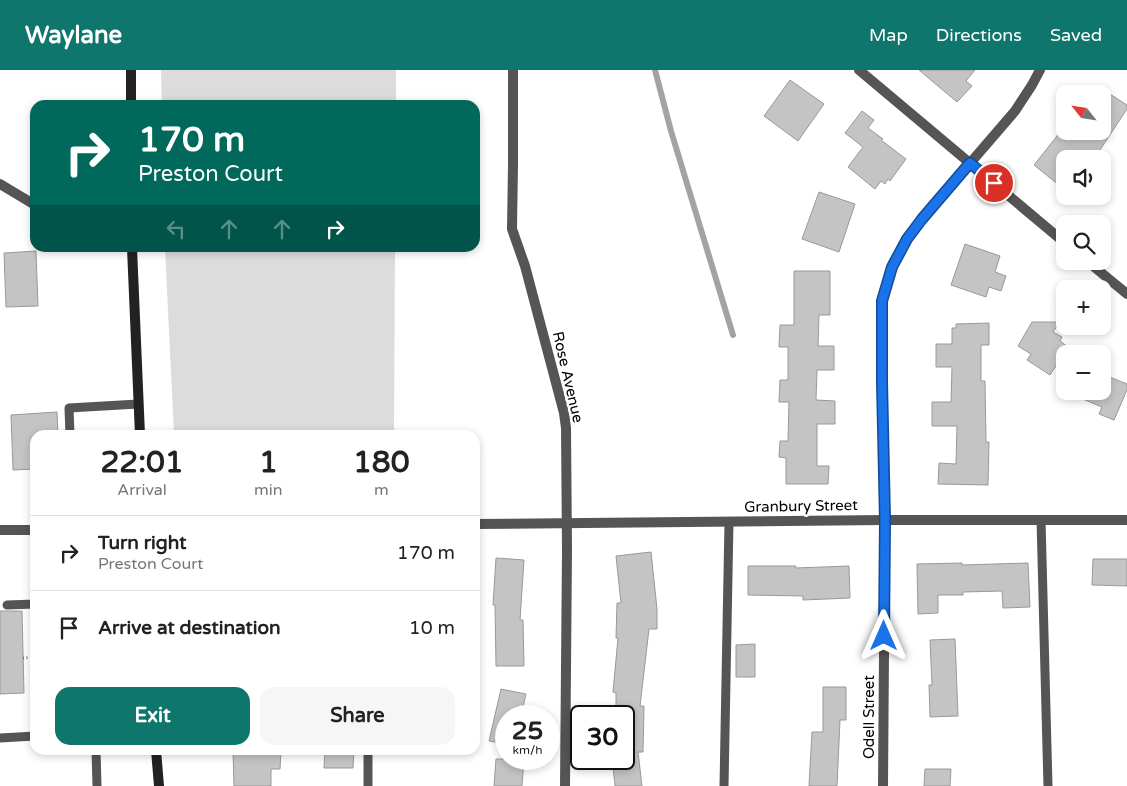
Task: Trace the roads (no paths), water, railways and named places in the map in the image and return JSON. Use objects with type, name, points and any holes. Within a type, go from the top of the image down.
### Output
[{"type":"main road","points":[[130,70],[131,100]]},
{"type":"main road","points":[[132,252],[140,430]]},
{"type":"main road","points":[[156,755],[158,786]]},
{"type":"street","name":"Rose Avenue","points":[[513,70],[512,229],[525,266],[564,413],[566,428],[565,786]]},
{"type":"street","points":[[859,70],[1056,235]]},
{"type":"street","name":"Odell Street","points":[[883,786],[885,520],[882,301],[892,267],[907,239],[1015,111],[1040,70]]},
{"type":"street","points":[[0,184],[30,202]]},
{"type":"street","points":[[1098,270],[1127,294]]},
{"type":"street","name":"Granbury Street","points":[[480,524],[1127,520]]},
{"type":"street","points":[[0,530],[30,530]]},
{"type":"lane","points":[[70,430],[69,408],[138,404]]},
{"type":"lane","points":[[1041,520],[1048,786]]},
{"type":"lane","points":[[724,786],[729,522]]},
{"type":"lane","points":[[7,605],[30,604]]},
{"type":"lane","points":[[0,738],[30,736]]},
{"type":"lane","points":[[96,755],[97,786]]},
{"type":"lane","points":[[368,755],[368,786]]},
{"type":"waterway","points":[[655,70],[671,131],[733,335]]}]
